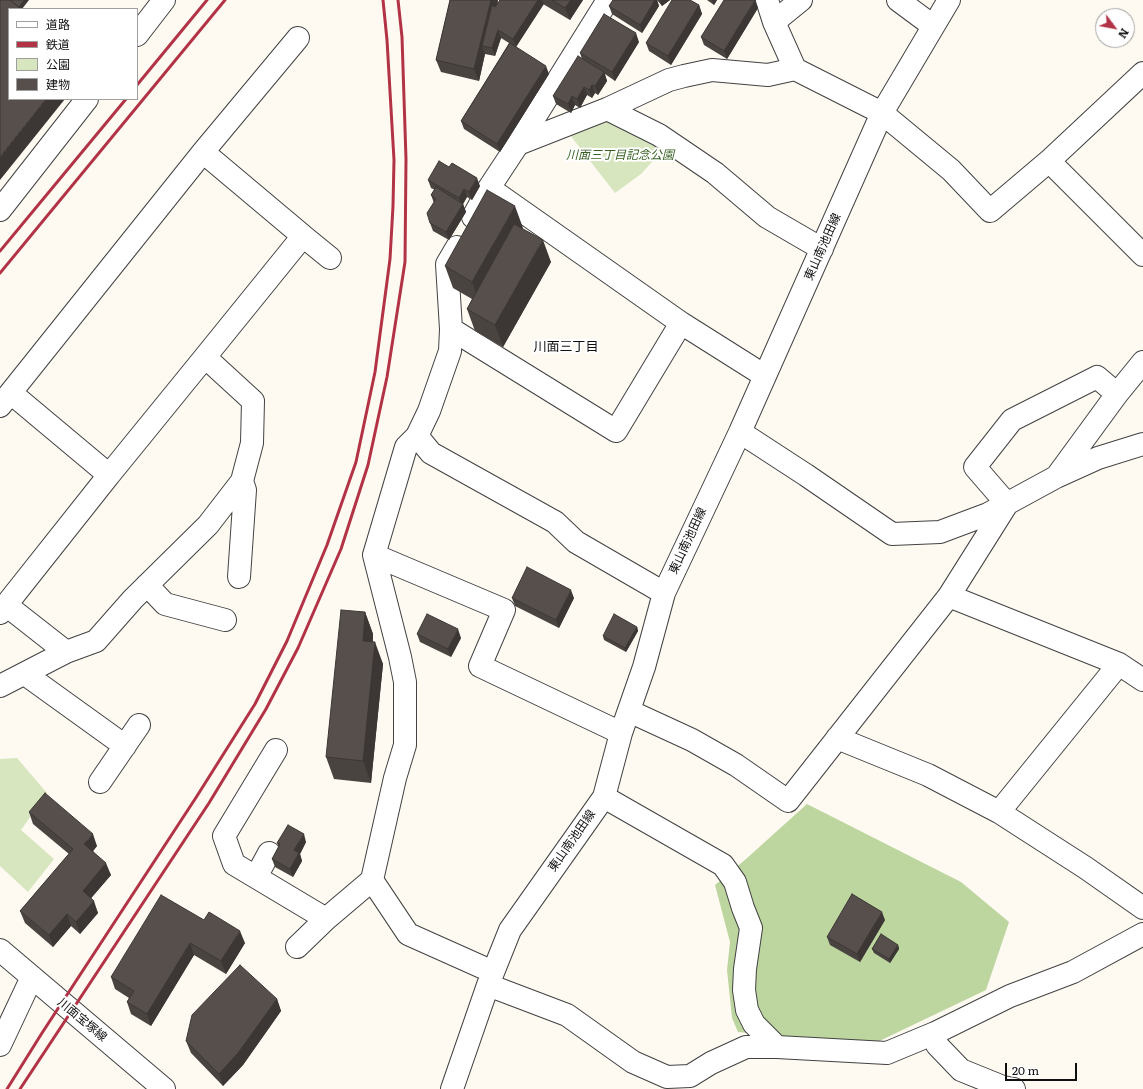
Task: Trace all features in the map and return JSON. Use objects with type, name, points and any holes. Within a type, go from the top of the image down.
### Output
[{"type":"street","points":[[296,947],[372,880],[395,778],[405,745],[405,682],[374,555],[406,447],[417,436],[429,411],[450,351],[451,329],[448,264],[489,188],[518,144],[573,53],[608,0]]},
{"type":"street","points":[[767,0],[774,22],[795,69],[882,113],[951,170],[990,211],[1049,161],[1143,73]]},
{"type":"street","points":[[774,22],[801,0]]},
{"type":"street","points":[[898,0],[933,26]]},
{"type":"street","name":"東山南池田線","points":[[452,1089],[510,930],[604,796],[621,733],[644,667],[664,593],[740,432],[882,113],[949,0]]},
{"type":"street","points":[[138,34],[162,1]]},
{"type":"street","points":[[109,475],[5,399],[203,152],[298,38]]},
{"type":"street","points":[[518,144],[607,109],[669,80],[712,70],[768,75],[795,69]]},
{"type":"street","points":[[0,210],[86,100]]},
{"type":"street","points":[[607,109],[659,135],[715,174],[767,217],[822,249]]},
{"type":"street","points":[[203,152],[330,258]]},
{"type":"street","points":[[1049,161],[1143,255]]},
{"type":"street","points":[[489,188],[681,323],[765,376]]},
{"type":"street","points":[[66,652],[3,609],[109,475],[303,236]]},
{"type":"street","points":[[451,329],[616,431],[681,323]]},
{"type":"street","points":[[0,686],[66,652],[96,641],[133,599],[208,525],[242,481],[252,443],[253,401],[205,357]]},
{"type":"street","points":[[1056,476],[1117,394],[1143,362]]},
{"type":"street","points":[[1007,504],[975,468],[1012,420],[1097,377],[1117,394]]},
{"type":"street","points":[[740,432],[892,534],[940,532],[988,514],[1056,476],[1098,458],[1143,444]]},
{"type":"street","points":[[417,436],[431,453],[555,522],[576,542],[664,593]]},
{"type":"street","points":[[239,577],[245,490],[242,481]]},
{"type":"street","points":[[629,711],[692,740],[736,766],[788,801],[949,596],[1007,504]]},
{"type":"street","points":[[374,555],[504,610],[480,666],[621,733]]},
{"type":"street","points":[[147,585],[165,604],[225,620]]},
{"type":"street","points":[[949,596],[1118,664],[1143,680]]},
{"type":"street","points":[[999,812],[1118,664]]},
{"type":"street","points":[[25,674],[125,746]]},
{"type":"street","points":[[100,782],[139,725]]},
{"type":"street","points":[[837,738],[928,775],[999,812],[1086,868],[1143,908]]},
{"type":"street","points":[[276,750],[224,836],[234,864],[326,919]]},
{"type":"street","points":[[604,796],[723,865],[735,882],[751,928],[745,969],[744,990],[747,1010],[754,1024],[777,1047]]},
{"type":"street","points":[[256,876],[269,853]]},
{"type":"street","points":[[372,880],[408,934],[491,979],[567,1015],[632,1062],[667,1077],[690,1076],[711,1063],[746,1046],[887,1053],[935,1033],[1010,996],[1073,972],[1143,934]]},
{"type":"street","name":"川面宝塚線","points":[[0,950],[164,1089]]},
{"type":"street","points":[[0,1045],[32,978]]},
{"type":"street","points":[[935,1033],[937,1045],[961,1070],[1006,1088]]},
{"type":"green space","name":"川面三丁目記念公園","points":[[607,118],[664,149],[641,174],[615,193],[570,135]]},
{"type":"green space","points":[[17,758],[47,793],[21,830],[54,859],[28,892],[0,866],[0,759]]},
{"type":"green space","points":[[807,804],[961,882],[1009,922],[986,990],[871,1045],[738,1032],[732,1018],[727,970],[730,942],[715,885]]},
{"type":"building","points":[[0,0],[10,0],[20,8],[8,8],[8,100],[45,100],[0,157]]},
{"type":"building","points":[[10,0],[24,0],[19,7]]},
{"type":"building","points":[[450,0],[491,0],[474,69],[436,60]]},
{"type":"building","points":[[500,0],[538,0],[513,39],[498,30],[492,48],[482,46],[492,5],[495,7]]},
{"type":"building","points":[[552,0],[571,0],[565,8]]},
{"type":"building","points":[[613,0],[655,0],[640,25],[609,6]]},
{"type":"building","points":[[672,0],[690,0],[699,5],[668,56],[646,43]]},
{"type":"building","points":[[724,0],[755,0],[724,51],[701,37]]},
{"type":"building","points":[[604,14],[636,33],[612,72],[580,53]]},
{"type":"building","points":[[510,43],[546,66],[497,144],[461,121]]},
{"type":"building","points":[[578,56],[604,72],[595,86],[592,85],[589,90],[584,87],[577,99],[572,96],[568,104],[553,96]]},
{"type":"building","points":[[439,161],[449,167],[452,163],[477,178],[469,192],[464,189],[459,198],[428,180]]},
{"type":"building","points":[[436,187],[463,204],[446,232],[430,223],[427,213],[436,199],[431,195]]},
{"type":"building","points":[[487,190],[515,206],[472,282],[445,266]]},
{"type":"building","points":[[514,224],[543,240],[495,325],[467,309]]},
{"type":"building","points":[[527,567],[571,590],[556,620],[512,598]]},
{"type":"building","points":[[341,610],[365,612],[363,641],[375,642],[363,761],[326,757]]},
{"type":"building","points":[[427,614],[458,629],[448,649],[417,634]]},
{"type":"building","points":[[614,614],[637,627],[625,648],[603,636]]},
{"type":"building","points":[[45,793],[93,834],[84,844],[106,863],[83,891],[94,901],[76,922],[67,914],[49,935],[20,911],[73,849],[29,812]]},
{"type":"building","points":[[288,825],[304,834],[294,850],[299,853],[290,869],[272,859],[280,844],[277,843]]},
{"type":"building","points":[[852,894],[882,912],[857,954],[827,937]]},
{"type":"building","points":[[161,895],[204,920],[209,912],[240,931],[221,961],[190,943],[147,1014],[127,1002],[134,991],[111,977]]},
{"type":"building","points":[[881,934],[898,945],[889,959],[872,949]]},
{"type":"building","points":[[240,965],[277,999],[238,1053],[219,1074],[186,1041],[192,1015]]},
{"type":"railway","points":[[138,84],[207,0]]},
{"type":"railway","points":[[0,273],[225,0]]},
{"type":"railway","points":[[7,1089],[255,704],[287,641],[327,545],[356,462],[375,372],[390,259],[394,160],[387,40],[383,0]]},
{"type":"railway","points":[[20,1089],[209,803],[266,709],[298,648],[341,549],[368,465],[387,377],[405,262],[406,159],[402,37],[398,0]]},
{"type":"railway","points":[[0,251],[125,100]]},
{"type":"district","name":"川面三丁目","points":[[566,347]]}]
